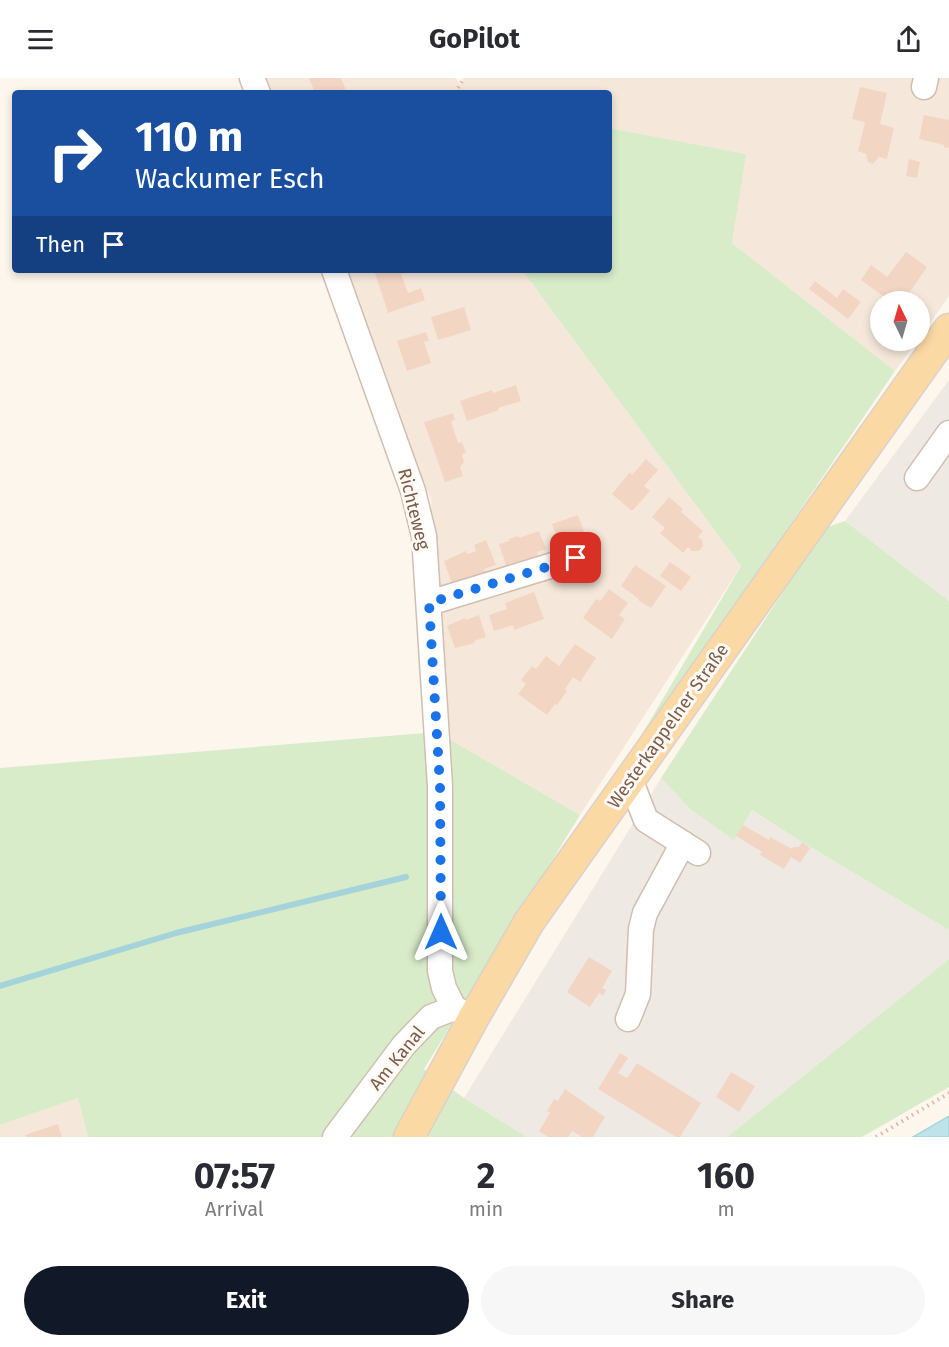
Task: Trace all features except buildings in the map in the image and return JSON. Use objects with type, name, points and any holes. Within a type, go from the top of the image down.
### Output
[{"type":"main road","name":"Westerkappelner Straße","points":[[409,1137],[464,1013],[949,329]]},
{"type":"street","name":"Richteweg","points":[[335,273],[412,491],[424,536],[440,786],[440,971],[444,988],[464,1013]]},
{"type":"street","points":[[917,478],[949,433]]},
{"type":"street","points":[[429,603],[576,558]]},
{"type":"street","points":[[628,1019],[638,994],[641,929],[645,913],[690,848],[646,820],[630,779]]},
{"type":"street","name":"Am Kanal","points":[[335,1137],[404,1045],[431,1017],[464,1013]]},
{"type":"path","points":[[876,1137],[949,1094]]},
{"type":"shaded area","points":[[252,78],[455,78],[460,84],[464,78],[949,78],[949,296],[930,323],[930,291],[870,291],[870,351],[910,351],[895,371],[732,243],[745,154],[612,129],[612,90],[257,90]]},
{"type":"shaded area","points":[[335,273],[524,273],[741,566],[580,815],[437,732],[431,499]]},
{"type":"shaded area","points":[[949,380],[949,601],[845,521]]},
{"type":"shaded area","points":[[661,778],[690,809],[736,836],[752,810],[949,930],[949,959],[727,1137],[527,1137],[464,1098]]},
{"type":"shaded area","points":[[78,1098],[88,1137],[0,1137],[0,1125]]},
{"type":"green space","points":[[612,129],[746,154],[732,243],[895,371],[611,787],[741,566],[524,273],[612,273]]},
{"type":"green space","points":[[845,521],[949,601],[949,930],[752,810],[734,840],[690,809],[661,778],[825,528]]},
{"type":"green space","points":[[437,732],[580,815],[424,1069],[464,1098],[527,1137],[88,1137],[78,1098],[0,1125],[0,768]]},
{"type":"green space","points":[[949,959],[949,1087],[862,1137],[727,1137]]},
{"type":"water","points":[[949,1116],[949,1137],[913,1137]]},
{"type":"waterway","points":[[0,986],[176,933],[406,877]]},
{"type":"route","points":[[441,932],[440,786],[429,603],[576,558]]}]
